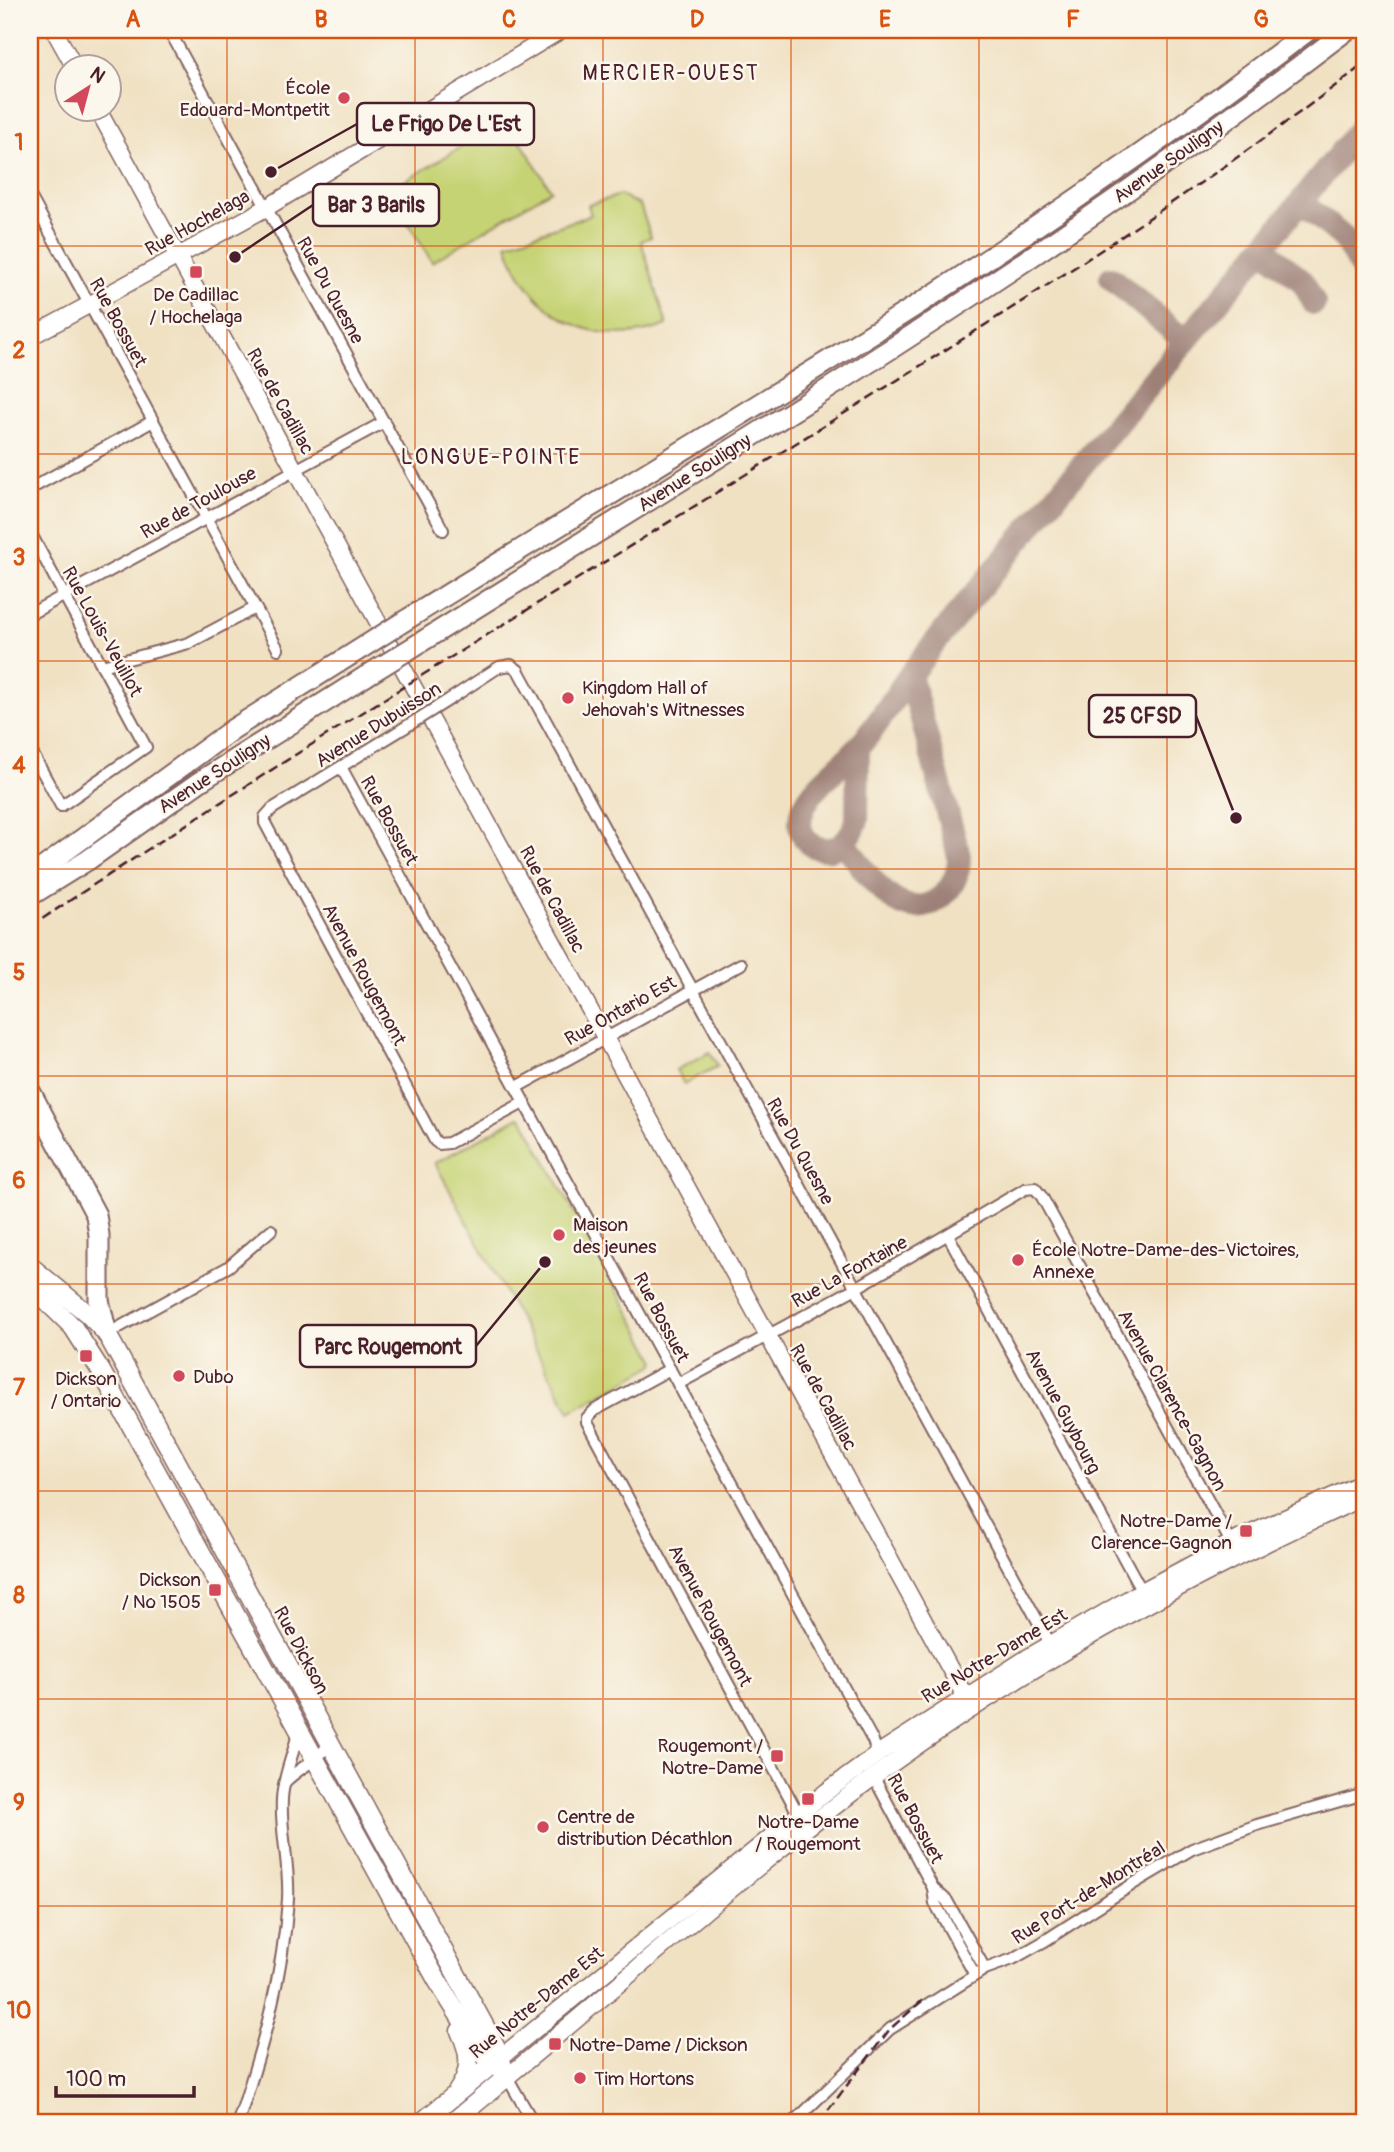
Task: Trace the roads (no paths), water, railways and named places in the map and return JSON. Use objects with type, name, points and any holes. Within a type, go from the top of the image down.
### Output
[{"type":"highway","name":"Avenue Souligny","points":[[40,875],[233,729],[929,296],[1142,153],[1309,30]]},
{"type":"highway","name":"Avenue Souligny","points":[[40,875],[199,782],[870,362],[1010,271],[1170,160],[1347,30]]},
{"type":"highway","points":[[30,899],[40,875]]},
{"type":"highway","points":[[30,1091],[96,1215],[99,1236],[99,1300],[107,1334]]},
{"type":"main road","points":[[54,30],[66,52]]},
{"type":"main road","name":"Rue Hochelaga","points":[[30,337],[266,208],[561,30]]},
{"type":"main road","name":"Rue de Cadillac","points":[[105,122],[968,1703]]},
{"type":"main road","name":"Rue Dickson","points":[[30,1266],[88,1314],[107,1334],[393,1860],[507,2077]]},
{"type":"main road","points":[[30,1279],[69,1310],[94,1335],[107,1334]]},
{"type":"main road","name":"Rue Dickson","points":[[30,1285],[73,1327],[102,1371],[437,1980],[483,2054],[497,2061]]},
{"type":"main road","name":"Rue Notre-Dame Est","points":[[422,2122],[457,2092],[682,1920],[803,1821],[876,1754],[1146,1598],[1364,1482]]},
{"type":"main road","name":"Rue Notre-Dame Est","points":[[1236,1550],[1364,1497]]},
{"type":"main road","name":"Rue Notre-Dame Est","points":[[803,1821],[873,1778],[968,1703]]},
{"type":"main road","points":[[350,1821],[366,1811]]},
{"type":"main road","points":[[377,1870],[393,1860]]},
{"type":"main road","name":"Rue Notre-Dame Est","points":[[453,2122],[682,1920]]},
{"type":"main road","points":[[437,1980],[468,2053],[469,2067],[457,2092]]},
{"type":"street","name":"Rue Du Quesne","points":[[169,30],[443,530]]},
{"type":"street","name":"Rue Bossuet","points":[[30,196],[278,649]]},
{"type":"street","points":[[30,489],[153,421]]},
{"type":"street","name":"Rue de Toulouse","points":[[30,614],[384,422]]},
{"type":"street","name":"Rue Louis-Veuillot","points":[[30,532],[146,747],[61,806],[30,749]]},
{"type":"street","points":[[102,666],[188,643],[255,608]]},
{"type":"street","name":"Rue Du Quesne","points":[[511,665],[520,674],[1054,1651]]},
{"type":"street","name":"Avenue Dubuisson","points":[[265,817],[272,809],[499,667],[511,665]]},
{"type":"street","name":"Rue Bossuet","points":[[341,767],[873,1741],[876,1754],[873,1778],[933,1888],[947,1901],[980,1972]]},
{"type":"street","name":"Avenue Rougemont","points":[[265,817],[267,829],[431,1136],[439,1144],[449,1143],[525,1102]]},
{"type":"street","name":"Rue Ontario Est","points":[[517,1087],[740,964]]},
{"type":"street","name":"Rue La Fontaine","points":[[678,1384],[856,1288],[1024,1189],[1035,1188]]},
{"type":"street","name":"Avenue Clarence-Gagnon","points":[[1035,1188],[1042,1196],[1236,1550]]},
{"type":"street","points":[[107,1334],[228,1267],[271,1230]]},
{"type":"street","name":"Avenue Guybourg","points":[[948,1235],[1146,1598]]},
{"type":"street","name":"Avenue Rougemont","points":[[670,1369],[594,1409],[587,1418],[589,1426],[803,1821]]},
{"type":"street","points":[[238,2122],[264,2041],[283,1948],[288,1896],[287,1852],[281,1800],[299,1728]]},
{"type":"street","points":[[285,1782],[316,1759],[329,1743]]},
{"type":"street","name":"Rue Port-de-Montréal","points":[[793,2122],[890,2029],[980,1972],[1013,1959],[1043,1942],[1192,1849],[1257,1825],[1364,1794]]},
{"type":"street","name":"Rue Dickson","points":[[507,2077],[533,2122]]},
{"type":"railway","points":[[30,927],[314,743],[1083,262],[1225,166],[1364,64]]},
{"type":"railway","points":[[819,2122],[890,2029],[924,1999]]},
{"type":"place","name":"École Edouard-Montpetit","points":[[344,98]]},
{"type":"place","name":"Le Frigo De L'Est","points":[[271,172]]},
{"type":"place","name":"Bar 3 Barils","points":[[235,257]]},
{"type":"place","name":"De Cadillac / Hochelaga","points":[[196,272]]},
{"type":"place","name":"Kingdom Hall of Jehovah's Witnesses","points":[[568,698]]},
{"type":"place","name":"25 CFSD","points":[[1236,818]]},
{"type":"place","name":"Maison des jeunes","points":[[559,1235]]},
{"type":"place","name":"École Notre-Dame-des-Victoires, Annexe","points":[[1018,1260]]},
{"type":"place","name":"Parc Rougemont","points":[[545,1262]]},
{"type":"place","name":"Dickson / Ontario","points":[[86,1356]]},
{"type":"place","name":"Dubo","points":[[179,1376]]},
{"type":"place","name":"Notre-Dame / Clarence-Gagnon","points":[[1246,1531]]},
{"type":"place","name":"Dickson / No 1505","points":[[215,1590]]},
{"type":"place","name":"Rougemont / Notre-Dame","points":[[777,1756]]},
{"type":"place","name":"Notre-Dame / Rougemont","points":[[808,1799]]},
{"type":"place","name":"Centre de distribution Décathlon","points":[[543,1827]]},
{"type":"place","name":"Notre-Dame / Dickson","points":[[555,2044]]},
{"type":"place","name":"Tim Hortons","points":[[580,2078]]},
{"type":"district","name":"MERCIER-OUEST","points":[[671,73]]},
{"type":"district","name":"LONGUE-POINTE","points":[[491,457]]}]
